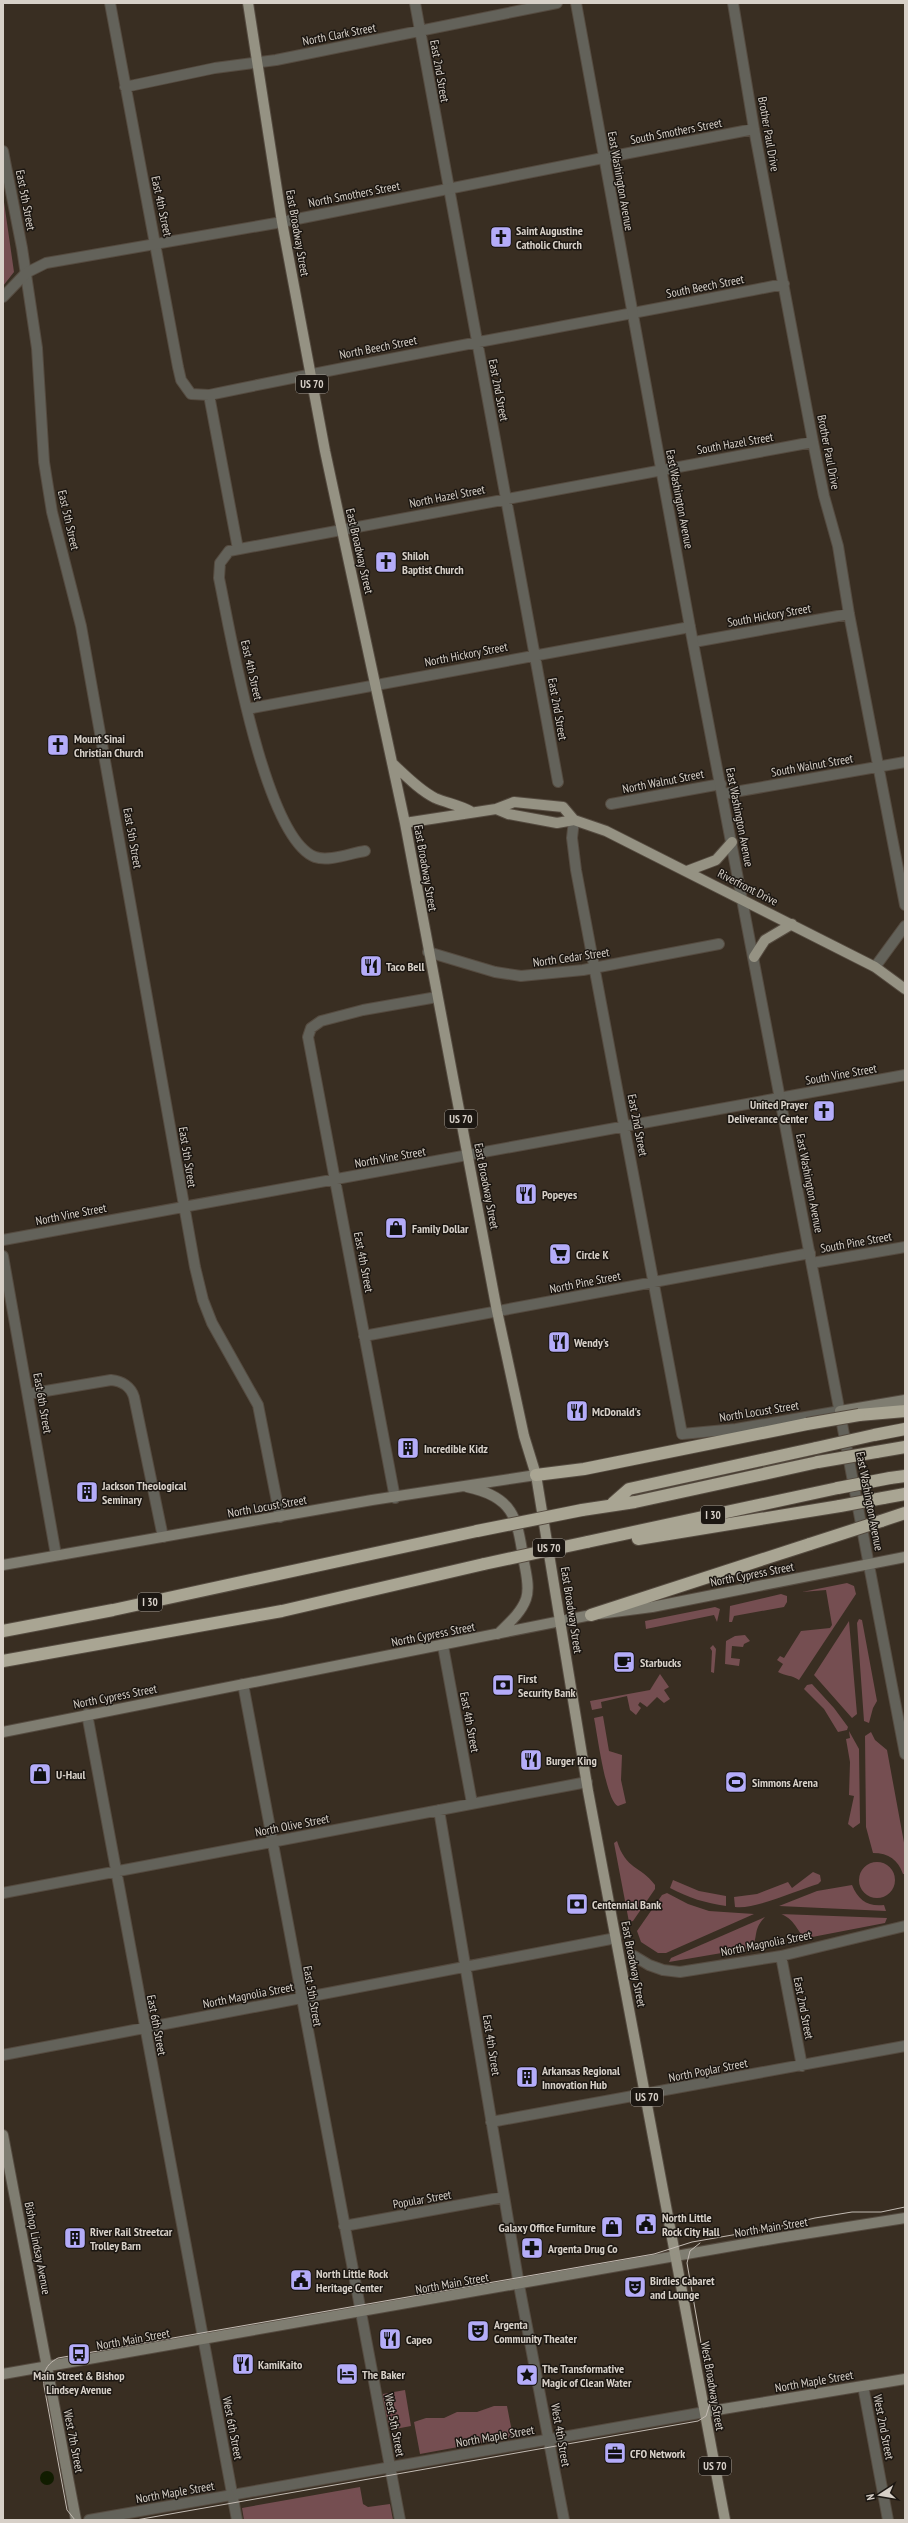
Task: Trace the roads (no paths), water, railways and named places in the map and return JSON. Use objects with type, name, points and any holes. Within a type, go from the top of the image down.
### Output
[{"type":"highway","points":[[536,1475],[584,1469],[807,1424],[859,1415],[905,1411]]},
{"type":"highway","points":[[613,1503],[629,1489],[905,1429]]},
{"type":"highway","name":"I 30","points":[[3,1631],[114,1610],[477,1530],[613,1503],[635,1502],[818,1462],[905,1447]]},
{"type":"highway","name":"I 30","points":[[3,1661],[282,1611],[484,1564],[838,1488],[905,1476]]},
{"type":"highway","points":[[587,1542],[629,1540],[905,1494]]},
{"type":"highway","points":[[591,1615],[905,1513]]},
{"type":"main road","name":"East Broadway Street","points":[[248,3],[256,63],[282,222],[310,374],[341,529],[376,684],[405,824],[497,1311],[524,1436],[536,1475],[562,1621],[587,1782],[677,2256]]},
{"type":"main road","points":[[392,763],[423,790],[470,811]]},
{"type":"main road","name":"Riverfront Drive","points":[[405,824],[470,811],[496,809],[514,802],[534,802],[562,807],[574,820],[606,831],[792,924],[875,967],[905,989]]},
{"type":"main road","name":"Riverfront Drive","points":[[496,809],[508,814],[557,823],[574,820]]},
{"type":"main road","points":[[687,871],[716,860],[732,842]]},
{"type":"main road","points":[[754,957],[765,940],[792,924]]},
{"type":"main road","points":[[840,1411],[905,1400]]},
{"type":"main road","name":"North Locust Street","points":[[3,1565],[280,1517],[536,1475]]},
{"type":"main road","points":[[464,1486],[488,1491],[502,1501],[514,1515],[521,1539],[527,1579],[527,1598],[518,1615],[498,1634]]},
{"type":"main road","name":"North Cypress Street","points":[[3,1732],[87,1714],[443,1646],[591,1615],[652,1606],[905,1558]]},
{"type":"main road","name":"Bishop Lindsay Avenue","points":[[3,2135],[47,2366]]},
{"type":"main road","name":"North Main Street","points":[[3,2374],[519,2285],[677,2256],[905,2218]]},
{"type":"main road","name":"West Broadway Street","points":[[677,2256],[725,2520]]},
{"type":"main road","name":"West 7th Street","points":[[47,2366],[76,2520]]},
{"type":"main road","name":"North Maple Street","points":[[705,2412],[905,2379]]},
{"type":"street","name":"East 4th Street","points":[[110,3],[125,87],[157,244],[181,380],[191,394],[209,395]]},
{"type":"street","name":"East 2nd Street","points":[[415,3],[476,342],[558,782]]},
{"type":"street","name":"North Clark Street","points":[[125,87],[216,68],[256,63],[557,3]]},
{"type":"street","name":"East Washington Avenue","points":[[576,3],[603,158],[690,627],[781,1097],[869,1565],[902,1724],[905,1754]]},
{"type":"street","name":"Brother Paul Drive","points":[[733,3],[754,129],[813,442],[824,496],[838,546],[849,614],[905,905]]},
{"type":"street","name":"South Smothers Street","points":[[603,158],[754,129]]},
{"type":"street","name":"East 5th Street","points":[[3,151],[26,273],[36,348],[44,462],[52,512],[83,634],[182,1197],[204,1300],[212,1323],[258,1405],[280,1517]]},
{"type":"street","name":"North Smothers Street","points":[[3,297],[26,273],[46,263],[64,258],[157,244],[282,222],[603,158]]},
{"type":"street","name":"South Beech Street","points":[[632,314],[784,284]]},
{"type":"street","name":"North Beech Street","points":[[209,395],[476,342],[632,314]]},
{"type":"street","points":[[209,395],[238,548]]},
{"type":"street","name":"South Hazel Street","points":[[661,470],[813,442]]},
{"type":"street","name":"North Hazel Street","points":[[238,548],[661,470]]},
{"type":"street","name":"East 4th Street","points":[[238,548],[229,551],[222,557],[219,570],[247,708],[263,770],[279,812],[293,835],[314,857],[326,858],[366,851]]},
{"type":"street","name":"South Hickory Street","points":[[694,642],[849,614]]},
{"type":"street","name":"North Hickory Street","points":[[247,708],[535,654],[690,627]]},
{"type":"street","name":"South Walnut Street","points":[[723,794],[905,762]]},
{"type":"street","name":"North Walnut Street","points":[[611,804],[721,784]]},
{"type":"street","name":"East 2nd Street","points":[[574,820],[572,838],[576,870],[682,1434]]},
{"type":"street","points":[[875,967],[905,926]]},
{"type":"street","name":"North Cedar Street","points":[[428,952],[514,976],[538,976],[595,968],[719,944]]},
{"type":"street","name":"East 4th Street","points":[[395,1498],[336,1180],[312,1064],[309,1032],[321,1021],[363,1010],[437,997]]},
{"type":"street","name":"South Vine Street","points":[[781,1097],[905,1075]]},
{"type":"street","name":"North Vine Street","points":[[3,1240],[781,1097]]},
{"type":"street","name":"South Pine Street","points":[[811,1258],[905,1247]]},
{"type":"street","name":"East 6th Street","points":[[3,1256],[56,1555]]},
{"type":"street","name":"North Pine Street","points":[[364,1336],[654,1282],[811,1258]]},
{"type":"street","points":[[28,1394],[114,1380],[125,1384],[134,1397],[163,1537]]},
{"type":"street","name":"North Locust Street","points":[[682,1434],[736,1429],[840,1411]]},
{"type":"street","name":"East 4th Street","points":[[443,1646],[472,1804]]},
{"type":"street","name":"East 5th Street","points":[[243,1684],[300,1998],[360,2312]]},
{"type":"street","name":"East 6th Street","points":[[87,1714],[203,2340]]},
{"type":"street","name":"North Olive Street","points":[[3,1893],[587,1782]]},
{"type":"street","name":"East 4th Street","points":[[439,1810],[519,2285]]},
{"type":"street","name":"North Magnolia Street","points":[[634,1956],[648,1965],[663,1970],[680,1972],[781,1956],[905,1926]]},
{"type":"street","name":"North Magnolia Street","points":[[3,2055],[616,1938]]},
{"type":"street","name":"East 2nd Street","points":[[781,1956],[802,2066]]},
{"type":"street","name":"North Poplar Street","points":[[491,2122],[646,2095],[905,2046]]},
{"type":"street","name":"Popular Street","points":[[344,2226],[504,2197]]},
{"type":"street","name":"West 4th Street","points":[[519,2285],[564,2520]]},
{"type":"street","name":"West 5th Street","points":[[360,2312],[400,2520]]},
{"type":"street","name":"West 6th Street","points":[[203,2340],[237,2520]]},
{"type":"street","name":"West 2nd Street","points":[[863,2386],[888,2520]]},
{"type":"street","name":"North Maple Street","points":[[89,2520],[705,2412]]},
{"type":"tram line","points":[[75,2520],[67,2510],[44,2386],[46,2370],[50,2364],[58,2358],[654,2254],[692,2242],[773,2228],[815,2218],[852,2212],[881,2212],[905,2207]]},
{"type":"tram line","points":[[136,2520],[698,2421],[706,2416],[711,2400],[687,2263],[690,2251],[700,2243]]},
{"type":"place","name":"Saint Augustine Catholic Church","points":[[501,237]]},
{"type":"place","name":"Shiloh Baptist Church","points":[[386,562]]},
{"type":"place","name":"Mount Sinai Christian Church","points":[[58,745]]},
{"type":"place","name":"Taco Bell","points":[[371,966]]},
{"type":"place","name":"United Prayer Deliverance Center","points":[[824,1111]]},
{"type":"place","name":"Popeyes","points":[[526,1194]]},
{"type":"place","name":"Family Dollar","points":[[396,1228]]},
{"type":"place","name":"Circle K","points":[[560,1254]]},
{"type":"place","name":"Wendy's","points":[[559,1342]]},
{"type":"place","name":"McDonald's","points":[[577,1411]]},
{"type":"place","name":"Incredible Kidz","points":[[408,1448]]},
{"type":"place","name":"Jackson Theological Seminary","points":[[87,1492]]},
{"type":"place","name":"Starbucks","points":[[624,1662]]},
{"type":"place","name":"First Security Bank","points":[[503,1685]]},
{"type":"place","name":"Burger King","points":[[531,1760]]},
{"type":"place","name":"U-Haul","points":[[40,1774]]},
{"type":"place","name":"Simmons Arena","points":[[736,1782]]},
{"type":"place","name":"Centennial Bank","points":[[577,1904]]},
{"type":"place","name":"Arkansas Regional Innovation Hub","points":[[527,2077]]},
{"type":"place","name":"North Little Rock City Hall","points":[[646,2224]]},
{"type":"place","name":"Galaxy Office Furniture","points":[[612,2227]]},
{"type":"place","name":"River Rail Streetcar Trolley Barn","points":[[75,2238]]},
{"type":"place","name":"Argenta Drug Co","points":[[532,2248]]},
{"type":"place","name":"North Little Rock Heritage Center","points":[[301,2280]]},
{"type":"place","name":"Birdies Cabaret and Lounge","points":[[635,2287]]},
{"type":"place","name":"Argenta Community Theater","points":[[478,2331]]},
{"type":"place","name":"Capeo","points":[[390,2339]]},
{"type":"place","name":"Main Street & Bishop Lindsey Avenue","points":[[79,2354]]},
{"type":"place","name":"KamiKaito","points":[[243,2364]]},
{"type":"place","name":"The Baker","points":[[347,2374]]},
{"type":"place","name":"The Transformative Magic of Clean Water","points":[[527,2375]]},
{"type":"place","name":"CFO Network","points":[[615,2453]]}]
